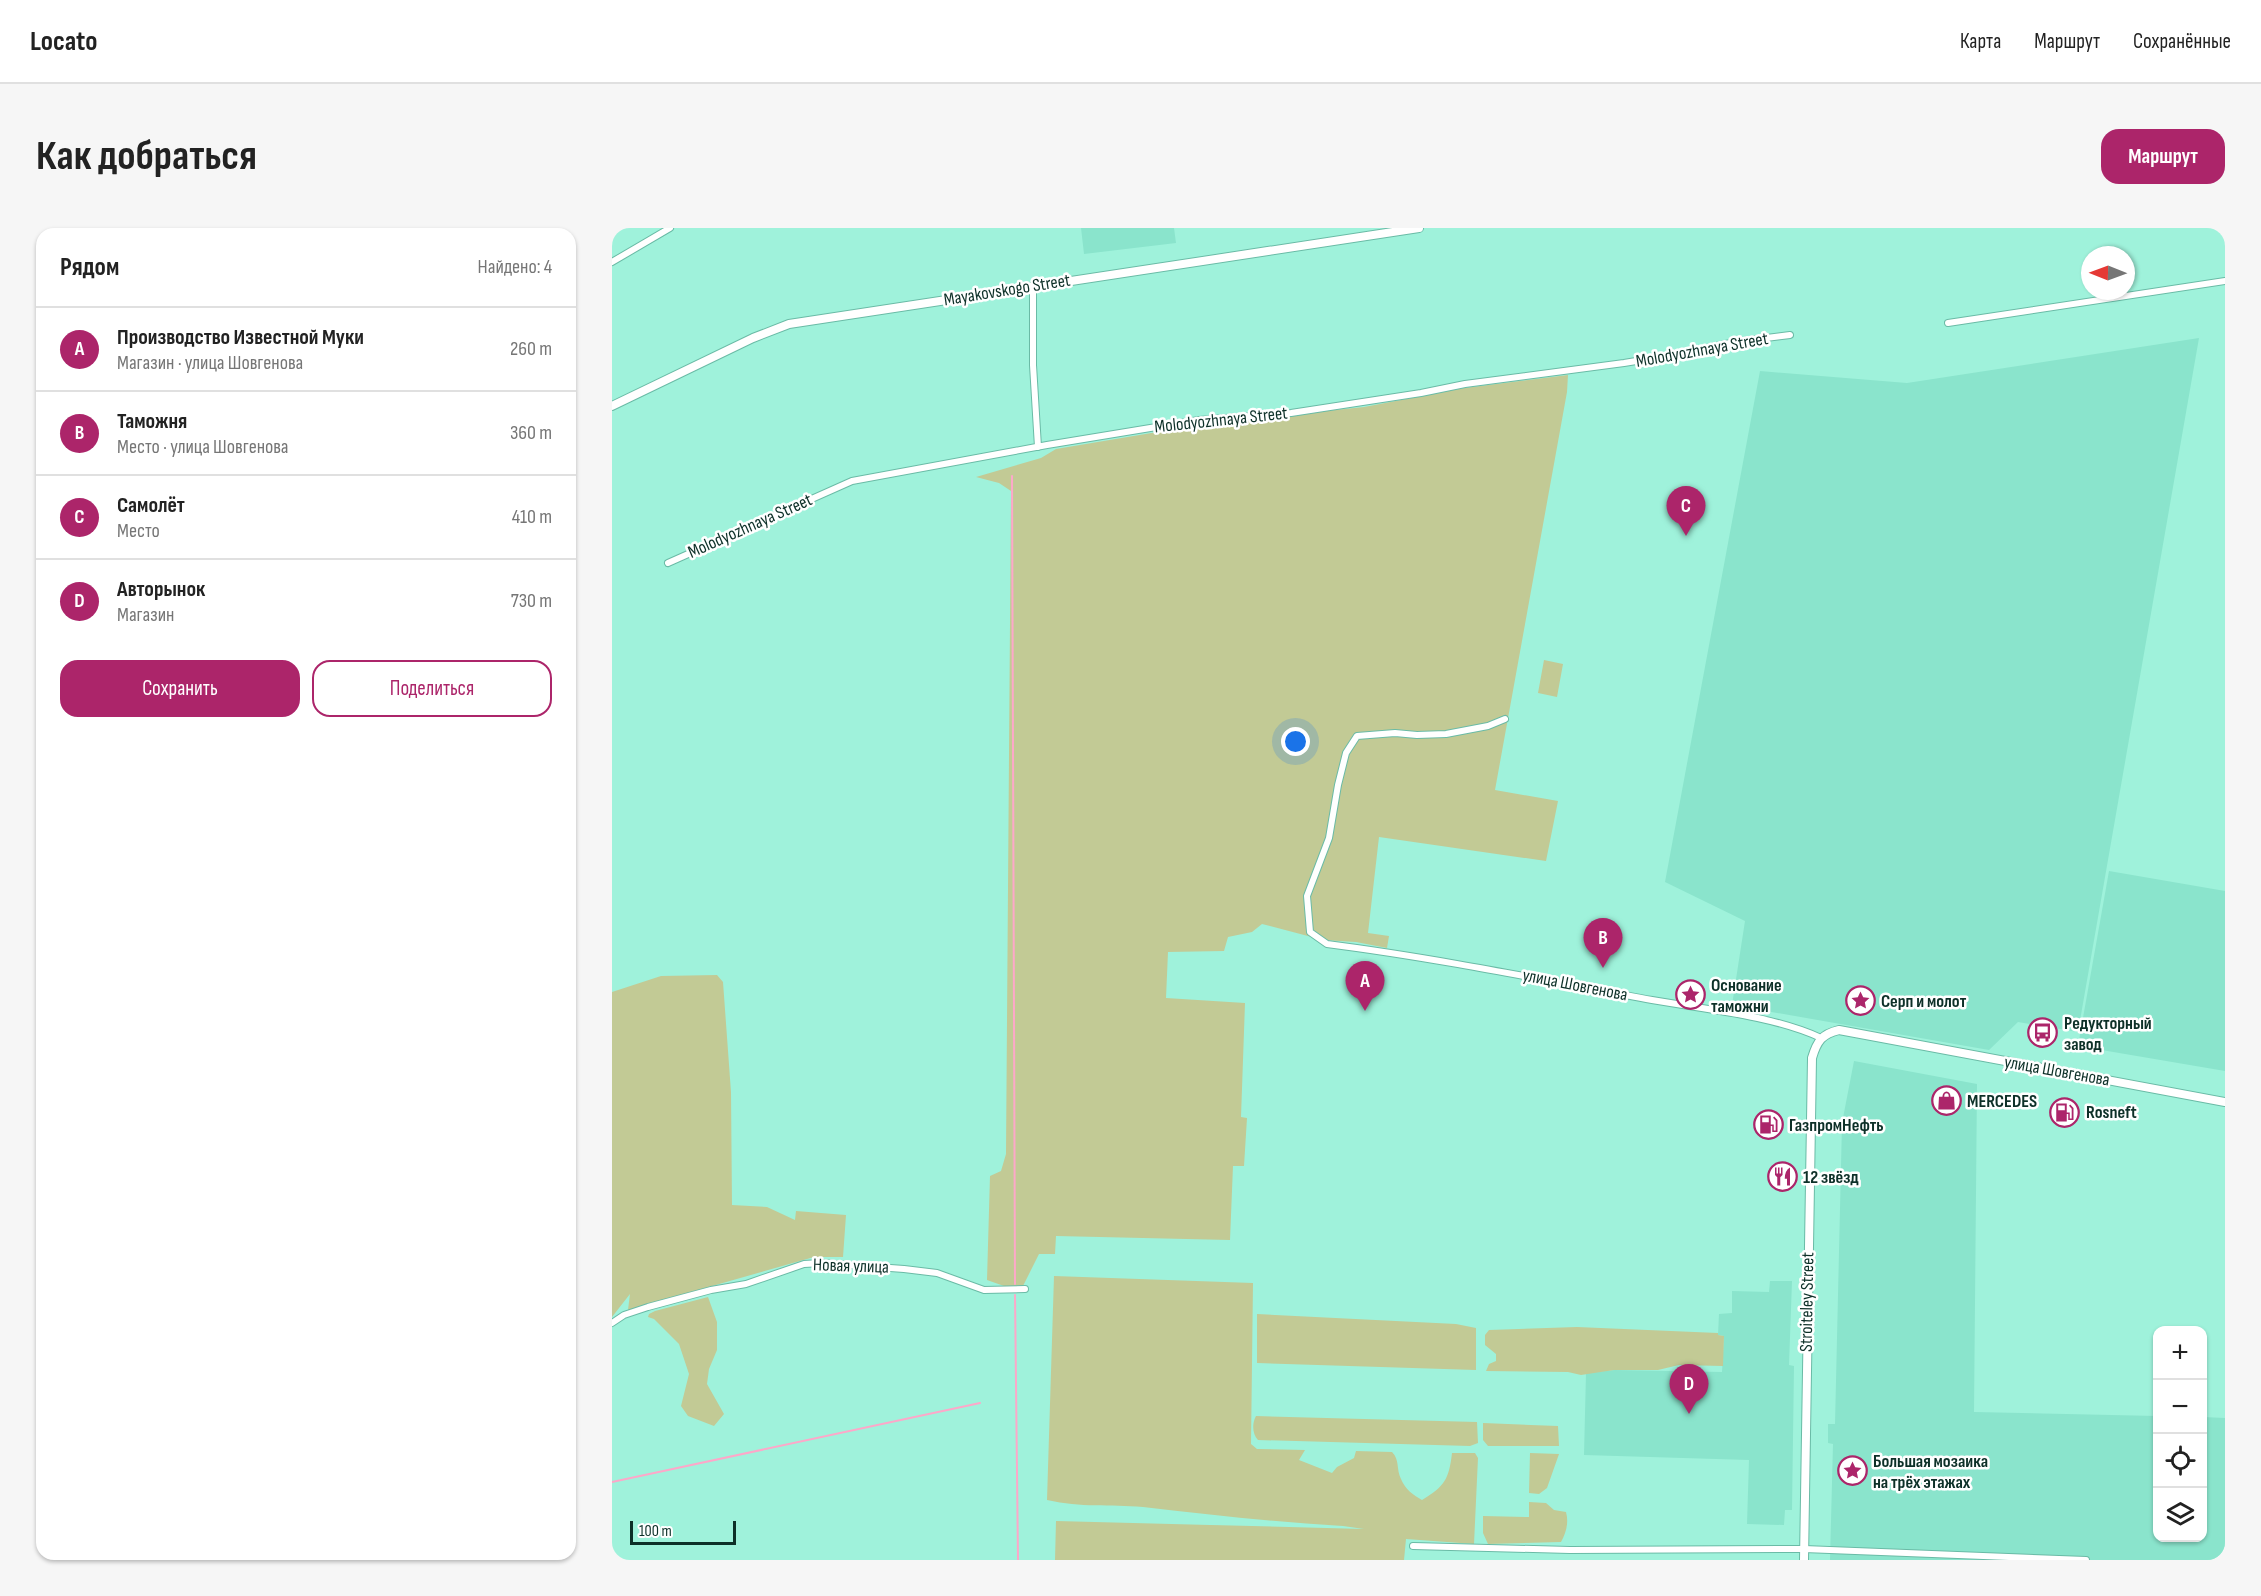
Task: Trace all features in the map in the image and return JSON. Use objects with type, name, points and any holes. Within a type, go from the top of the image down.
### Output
[{"type":"street","points":[[612,262],[670,228]]},
{"type":"street","name":"Mayakovskogo Street","points":[[612,406],[753,338],[789,324],[1373,232],[1419,228]]},
{"type":"street","points":[[1948,323],[2225,281]]},
{"type":"street","points":[[1033,286],[1038,447]]},
{"type":"street","name":"Molodyozhnaya Street","points":[[668,563],[852,481],[1199,420],[1290,412],[1421,393],[1465,384],[1624,363],[1735,342],[1790,335]]},
{"type":"street","name":"улица Шовгенова","points":[[1505,719],[1488,726],[1446,734],[1395,733],[1357,736],[1346,753],[1329,838],[1307,896],[1310,932],[1327,944],[1471,965],[1798,1027],[1819,1041],[1828,1033],[1839,1030],[2225,1102]]},
{"type":"street","name":"Stroiteley Street","points":[[1804,1560],[1812,1058],[1819,1041]]},
{"type":"street","name":"Новая улица","points":[[612,1323],[624,1315],[648,1307],[711,1290],[746,1284],[804,1264],[822,1263],[937,1273],[984,1290],[1025,1289]]},
{"type":"street","points":[[1413,1545],[1570,1550],[1804,1549],[2086,1560]]},
{"type":"shaded area","points":[[1081,228],[1174,228],[1176,243],[1084,254]]},
{"type":"shaded area","points":[[2199,338],[2078,1032],[2018,1022],[1989,1050],[1732,1005],[1745,921],[1665,882],[1760,371],[1907,383]]},
{"type":"shaded area","points":[[1568,375],[1567,392],[1495,790],[1558,801],[1546,861],[1379,837],[1368,933],[1389,936],[1387,948],[1356,942],[1323,940],[1262,924],[1252,932],[1228,937],[1224,951],[1168,952],[1166,998],[1245,1003],[1241,1117],[1247,1118],[1244,1166],[1233,1166],[1230,1240],[1056,1236],[1055,1254],[1039,1254],[1023,1286],[1004,1286],[987,1280],[990,1176],[1001,1171],[1006,1154],[1011,491],[999,483],[976,477],[1041,458],[1056,449],[1211,423],[1364,407],[1464,388]]},
{"type":"shaded area","points":[[1544,660],[1563,664],[1557,697],[1538,693]]},
{"type":"shaded area","points":[[2109,871],[2225,891],[2225,1071],[2078,1046]]},
{"type":"shaded area","points":[[717,975],[723,982],[731,1092],[732,1205],[767,1207],[795,1220],[796,1211],[846,1215],[843,1257],[814,1257],[628,1310],[630,1294],[612,1317],[612,992],[661,976]]},
{"type":"shaded area","points":[[1854,1061],[1977,1084],[1974,1412],[2153,1416],[2153,1542],[2207,1542],[2207,1417],[2225,1418],[2225,1560],[1830,1560],[1833,1444],[1828,1443],[1828,1424],[1835,1424],[1842,1123]]},
{"type":"shaded area","points":[[1054,1276],[1253,1283],[1251,1444],[1257,1449],[1305,1450],[1299,1460],[1332,1473],[1337,1467],[1354,1458],[1356,1451],[1392,1452],[1403,1483],[1422,1500],[1441,1486],[1447,1476],[1452,1453],[1475,1453],[1478,1458],[1474,1544],[1406,1539],[1404,1560],[1055,1560],[1056,1521],[1364,1529],[1047,1500]]},
{"type":"shaded area","points":[[1770,1281],[1792,1281],[1789,1365],[1794,1366],[1792,1510],[1785,1510],[1784,1525],[1747,1524],[1749,1460],[1584,1455],[1586,1373],[1615,1370],[1722,1372],[1724,1336],[1718,1335],[1719,1314],[1732,1313],[1732,1291],[1769,1292]]},
{"type":"shaded area","points":[[708,1297],[717,1322],[717,1350],[709,1369],[707,1384],[724,1414],[714,1426],[688,1416],[681,1406],[689,1374],[679,1344],[654,1319],[648,1317],[655,1311]]},
{"type":"shaded area","points":[[1257,1314],[1456,1324],[1476,1328],[1476,1370],[1257,1363]]},
{"type":"shaded area","points":[[1577,1327],[1718,1333],[1724,1336],[1723,1366],[1679,1365],[1658,1370],[1614,1370],[1581,1375],[1568,1372],[1486,1371],[1489,1364],[1496,1361],[1496,1354],[1485,1345],[1485,1335],[1489,1330]]},
{"type":"shaded area","points":[[1256,1416],[1477,1422],[1478,1443],[1470,1446],[1258,1440],[1253,1428]]},
{"type":"shaded area","points":[[1483,1423],[1558,1426],[1559,1446],[1488,1446],[1483,1440]]},
{"type":"shaded area","points":[[1530,1453],[1559,1454],[1547,1488],[1539,1494],[1529,1493]]},
{"type":"shaded area","points":[[1529,1502],[1546,1503],[1554,1510],[1566,1512],[1566,1528],[1561,1542],[1488,1544],[1483,1533],[1483,1516],[1529,1517]]},
{"type":"waterway","points":[[1012,476],[1015,1284]]},
{"type":"waterway","points":[[1015,1295],[1018,1560]]},
{"type":"waterway","points":[[612,1482],[980,1403]]},
{"type":"place","name":"Самолёт","points":[[1686,536]]},
{"type":"place","name":"Таможня","points":[[1603,968]]},
{"type":"place","name":"Основание таможни","points":[[1690,995]]},
{"type":"place","name":"Серп и молот","points":[[1860,1001]]},
{"type":"place","name":"Производство Известной Муки","points":[[1365,1011]]},
{"type":"place","name":"Редукторный завод","points":[[2043,1033]]},
{"type":"place","name":"MERCEDES","points":[[1946,1101]]},
{"type":"place","name":"Rosneft","points":[[2065,1112]]},
{"type":"place","name":"ГазпромНефть","points":[[1768,1125]]},
{"type":"place","name":"12 звёзд","points":[[1782,1177]]},
{"type":"place","name":"Авторынок","points":[[1689,1414]]},
{"type":"place","name":"Большая мозаика на трёх этажах","points":[[1852,1471]]}]
